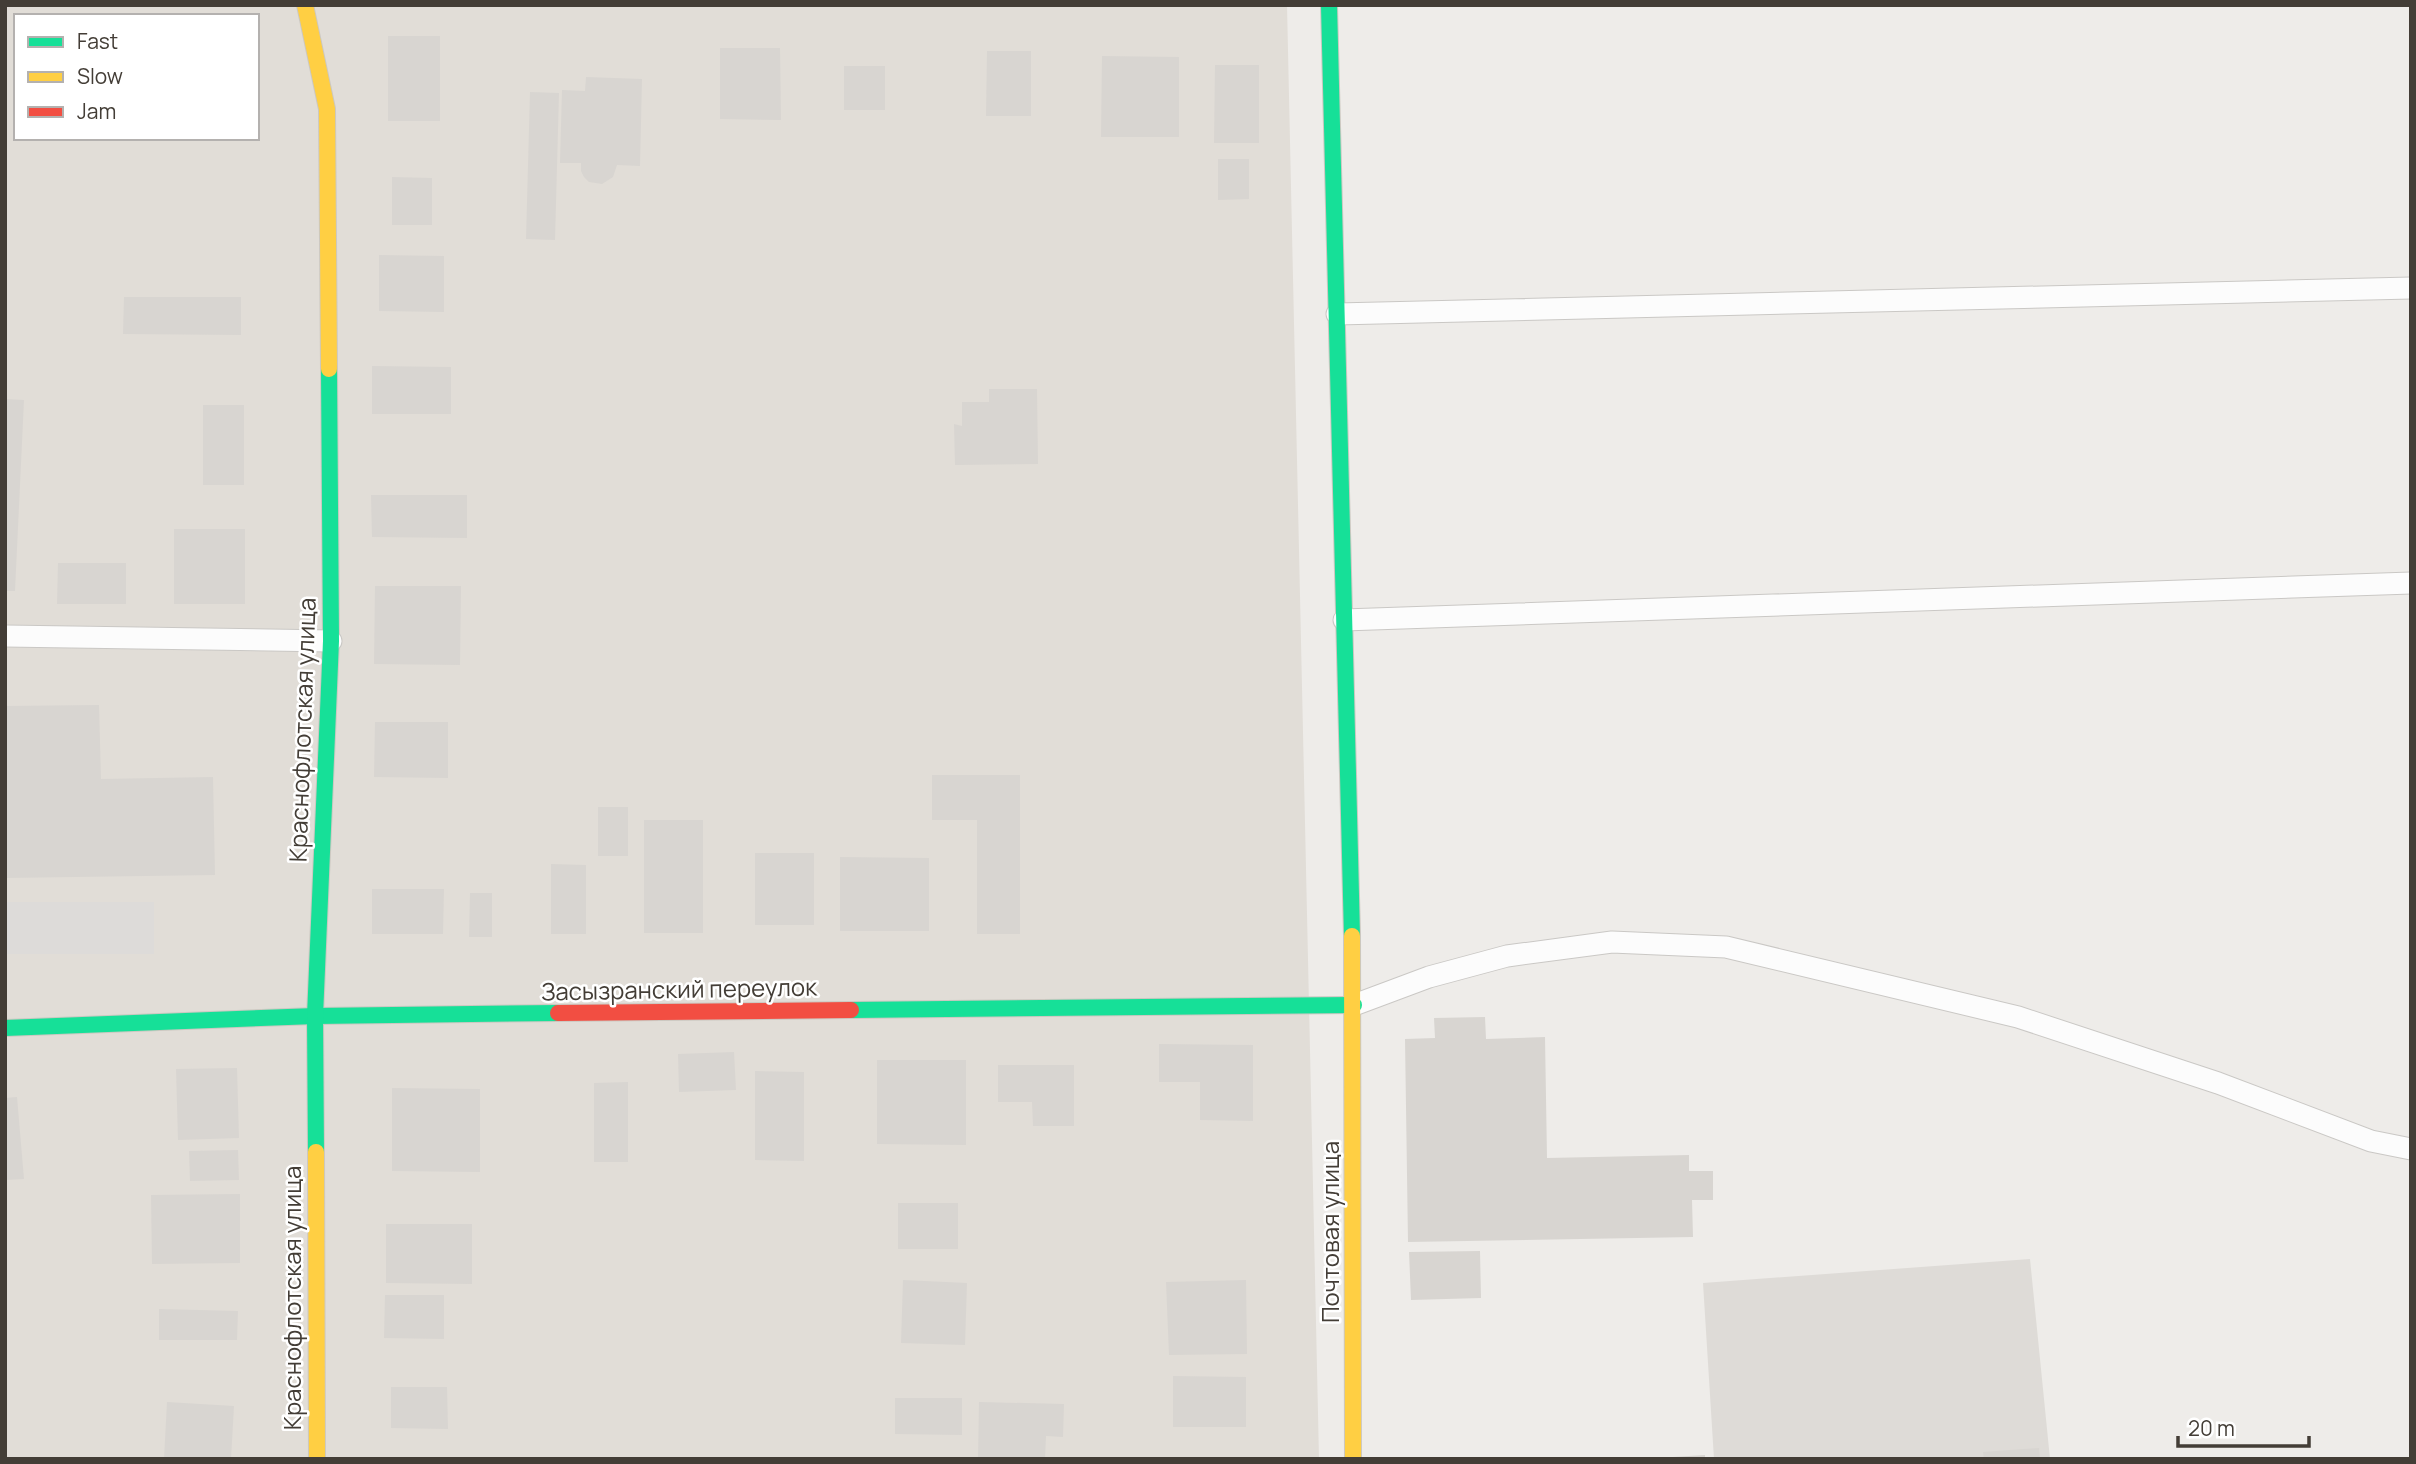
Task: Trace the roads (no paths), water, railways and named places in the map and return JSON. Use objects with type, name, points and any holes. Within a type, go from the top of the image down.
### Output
[{"type":"street","name":"Краснофлотская улица","points":[[305,5],[327,109],[331,641],[315,1016],[317,1459]]},
{"type":"street","name":"Почтовая улица","points":[[1329,5],[1354,1005],[1353,1459]]},
{"type":"street","name":"Засызранский переулок","points":[[5,1028],[315,1016],[1354,1005]]},
{"type":"lane","points":[[1337,314],[2411,288]]},
{"type":"lane","points":[[1344,620],[2411,583]]},
{"type":"lane","points":[[5,636],[331,641]]},
{"type":"lane","points":[[1354,1005],[1429,977],[1507,956],[1612,942],[1726,947],[2018,1017],[2218,1083],[2371,1141],[2411,1149]]}]
